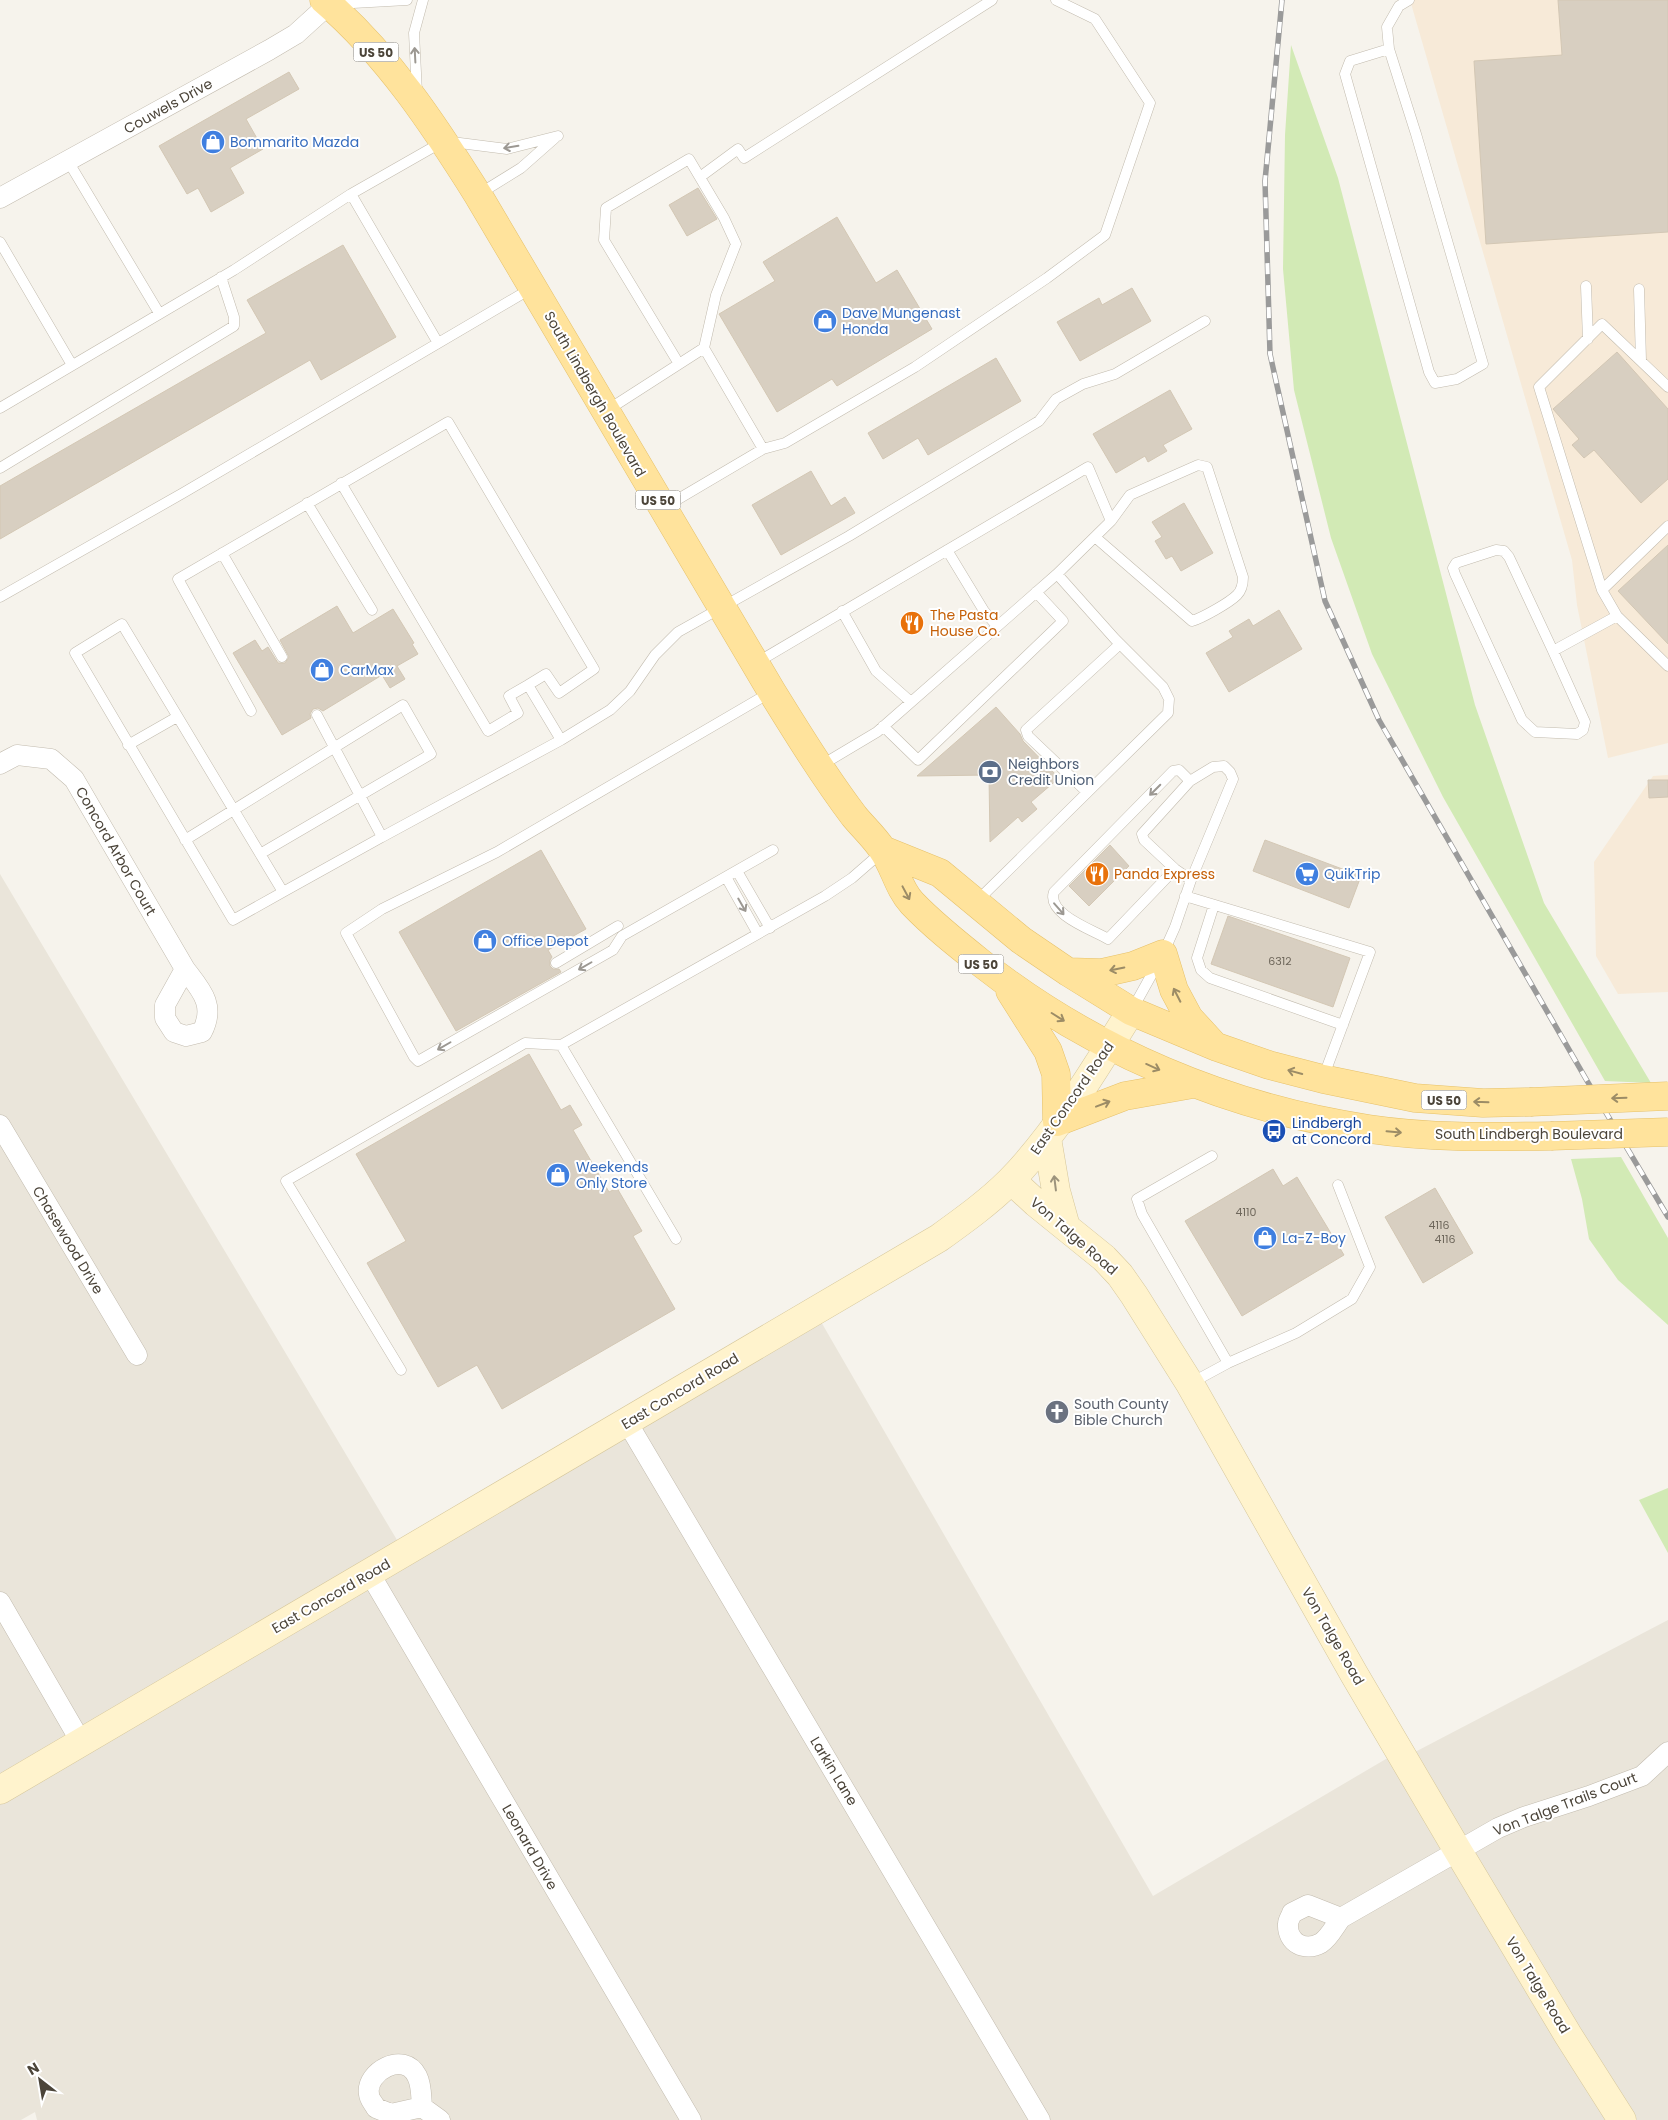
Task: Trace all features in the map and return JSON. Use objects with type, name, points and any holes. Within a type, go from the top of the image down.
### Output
[{"type":"main road","name":"South Lindbergh Boulevard","points":[[326,2],[384,60],[444,141],[478,195],[772,692],[819,767],[856,818],[883,850],[910,901],[952,941],[1003,981],[1075,1028],[1109,1046],[1193,1084],[1244,1101],[1297,1115],[1370,1129],[1436,1136],[1551,1136],[1668,1132]]},
{"type":"main road","name":"South Lindbergh Boulevard","points":[[883,850],[940,873],[1021,940],[1131,1011],[1217,1047],[1269,1065],[1323,1079],[1415,1098],[1483,1103],[1668,1096]]},
{"type":"main road","points":[[1068,972],[1102,972],[1133,966],[1163,954],[1174,990],[1189,1018],[1217,1047]]},
{"type":"main road","points":[[1003,981],[1048,1051],[1056,1074],[1052,1130],[1125,1096],[1193,1084]]},
{"type":"street","name":"Couwels Drive","points":[[0,198],[296,34],[326,2]]},
{"type":"street","name":"Concord Arbor Court","points":[[0,764],[17,755],[51,759],[74,779],[185,970]]},
{"type":"street","name":"East Concord Road","points":[[0,1790],[939,1238],[989,1201],[1011,1180],[1052,1130],[1131,1011]]},
{"type":"street","name":"Chasewood Drive","points":[[0,1125],[136,1355]]},
{"type":"street","points":[[1052,1130],[1056,1191],[1066,1227]]},
{"type":"street","name":"Von Talge Road","points":[[1011,1180],[1104,1258],[1120,1275],[1190,1384],[1349,1666],[1568,2035],[1622,2120]]},
{"type":"street","name":"Larkin Lane","points":[[627,1422],[1040,2120]]},
{"type":"street","name":"Leonard Drive","points":[[370,1574],[691,2120]]},
{"type":"street","points":[[0,1602],[81,1742]]},
{"type":"street","name":"Von Talge Trails Court","points":[[1341,1918],[1498,1828],[1524,1817],[1642,1776],[1668,1752]]},
{"type":"street","points":[[422,2107],[440,2120]]},
{"type":"lane","points":[[326,2],[407,0]]},
{"type":"lane","points":[[418,104],[414,33],[423,0]]},
{"type":"lane","points":[[700,177],[738,149],[744,158],[992,0]]},
{"type":"lane","points":[[662,508],[763,449],[785,443],[915,367],[1047,278],[1105,235],[1150,104],[1095,19],[1056,0]]},
{"type":"lane","points":[[1389,49],[1350,61],[1345,74],[1429,372],[1436,383],[1456,379],[1482,364],[1416,134],[1389,49],[1387,27],[1398,6],[1409,0]]},
{"type":"lane","points":[[0,408],[221,277],[351,194],[444,141],[507,149],[558,136],[521,168],[478,195]]},
{"type":"lane","points":[[679,364],[604,240],[606,208],[689,158],[724,218],[736,244],[716,295],[704,348],[763,449]]},
{"type":"lane","points":[[68,161],[160,313]]},
{"type":"lane","points":[[351,194],[438,343]]},
{"type":"lane","points":[[0,242],[72,365]]},
{"type":"lane","points":[[0,468],[234,326],[234,317],[221,277]]},
{"type":"lane","points":[[1586,286],[1588,339]]},
{"type":"lane","points":[[0,596],[183,493],[533,288]]},
{"type":"lane","points":[[1639,289],[1641,361]]},
{"type":"lane","points":[[282,892],[122,624],[75,653],[233,920],[561,740],[610,710],[630,691],[655,655],[678,632],[848,536],[1039,421],[1056,399],[1083,384],[1115,374],[1204,321]]},
{"type":"lane","points":[[1668,387],[1602,324],[1539,387],[1602,590],[1617,616],[1668,666]]},
{"type":"lane","points":[[606,411],[704,348]]},
{"type":"lane","points":[[251,712],[178,579],[341,483],[448,422],[594,669],[559,693],[546,674],[509,696],[518,713],[488,731],[341,483]]},
{"type":"lane","points":[[819,767],[883,726],[1057,574],[1111,521],[1130,494],[1198,464],[1207,467],[1243,577],[1243,585],[1237,595],[1192,621],[1095,537]]},
{"type":"lane","points":[[755,663],[1088,467],[1111,521]]},
{"type":"lane","points":[[307,503],[372,610]]},
{"type":"lane","points":[[1602,590],[1668,526]]},
{"type":"lane","points":[[947,550],[984,611],[997,626]]},
{"type":"lane","points":[[1496,550],[1504,551],[1510,557],[1553,651],[1585,722],[1583,730],[1577,734],[1535,732],[1522,720],[1455,574],[1453,568],[1456,563],[1496,550]]},
{"type":"lane","points":[[222,553],[282,657]]},
{"type":"lane","points":[[974,903],[1168,713],[1169,699],[1163,687],[1120,644],[1057,574]]},
{"type":"lane","points":[[883,726],[918,760],[1062,621],[1036,592]]},
{"type":"lane","points":[[842,611],[876,671],[911,702]]},
{"type":"lane","points":[[1553,651],[1617,616]]},
{"type":"lane","points":[[1087,792],[1028,736],[1026,730],[1120,644]]},
{"type":"lane","points":[[528,685],[561,740]]},
{"type":"lane","points":[[772,692],[497,852],[382,909],[346,933],[414,1057],[418,1061],[613,950],[622,936],[773,850]]},
{"type":"lane","points":[[185,840],[403,705],[431,754],[260,854]]},
{"type":"lane","points":[[317,715],[382,837]]},
{"type":"lane","points":[[128,745],[177,716]]},
{"type":"lane","name":"East Concord Road","points":[[1131,1011],[1163,954],[1175,927],[1207,839],[1233,779],[1230,772],[1224,766],[1213,767],[1190,781]]},
{"type":"lane","points":[[1175,869],[1108,939],[1058,911],[1052,900],[1054,892],[1173,771],[1179,770],[1190,781],[1142,834],[1144,840],[1175,869],[1191,880]]},
{"type":"lane","points":[[401,1370],[286,1181],[525,1044],[561,1045],[825,896],[852,878],[883,850]]},
{"type":"lane","points":[[737,871],[770,928]]},
{"type":"lane","points":[[726,877],[758,934]]},
{"type":"lane","points":[[1185,896],[1370,952],[1323,1079]]},
{"type":"lane","points":[[1214,904],[1197,958],[1201,970],[1210,978],[1343,1025]]},
{"type":"lane","points":[[556,963],[618,926]]},
{"type":"lane","points":[[561,1045],[676,1239]]},
{"type":"lane","points":[[1212,1156],[1137,1199],[1142,1214],[1228,1363]]},
{"type":"lane","points":[[1190,1384],[1228,1363],[1296,1333],[1352,1299],[1370,1267],[1338,1185]]},
{"type":"shaded area","points":[[1410,0],[1668,0],[1668,743],[1608,758],[1577,605],[1572,560]]},
{"type":"shaded area","points":[[1668,775],[1668,992],[1618,994],[1596,956],[1594,862],[1653,776]]},
{"type":"shaded area","points":[[0,874],[400,1545],[0,1776]]},
{"type":"shaded area","points":[[820,1320],[1153,1896],[1391,1756],[1608,2120],[37,2120],[35,2112],[21,2120],[0,2120],[0,1802]]},
{"type":"shaded area","points":[[1668,1620],[1668,2120],[1637,2120],[1544,1971],[1415,1752]]},
{"type":"green space","points":[[1291,45],[1338,178],[1475,705],[1544,903],[1651,1083],[1605,1081],[1443,797],[1372,654],[1331,538],[1294,390],[1283,269],[1285,135]]},
{"type":"green space","points":[[1621,1157],[1668,1238],[1668,1325],[1618,1280],[1589,1239],[1582,1199],[1571,1159]]},
{"type":"green space","points":[[1668,1488],[1668,1553],[1639,1500]]},
{"type":"building","points":[[1558,0],[1668,0],[1668,232],[1486,244],[1474,61],[1562,55]]},
{"type":"building","name":"Bommarito Mazda","points":[[289,72],[299,89],[246,119],[263,149],[230,168],[244,193],[211,212],[198,188],[187,194],[159,146]]},
{"type":"building","points":[[698,188],[717,219],[687,236],[669,205]]},
{"type":"building","name":"Dave Mungenast Honda","points":[[837,217],[876,283],[897,270],[932,329],[837,386],[832,379],[777,412],[719,314],[775,281],[763,262]]},
{"type":"building","points":[[343,245],[396,337],[321,380],[310,360],[0,539],[0,486],[266,333],[247,300]]},
{"type":"building","points":[[1132,288],[1151,321],[1080,361],[1057,322],[1099,298],[1102,305]]},
{"type":"building","points":[[1617,352],[1668,409],[1668,479],[1641,503],[1594,450],[1584,458],[1572,445],[1579,439],[1553,409]]},
{"type":"building","points":[[996,358],[1021,401],[928,455],[918,438],[883,459],[868,433]]},
{"type":"building","points":[[1170,390],[1192,429],[1163,445],[1167,451],[1148,462],[1145,456],[1116,473],[1093,434]]},
{"type":"building","points":[[811,471],[831,506],[845,497],[855,513],[781,555],[752,505]]},
{"type":"building","points":[[1184,503],[1213,553],[1181,571],[1172,556],[1166,559],[1155,541],[1162,537],[1152,522]]},
{"type":"building","points":[[1668,545],[1668,644],[1618,591]]},
{"type":"building","name":"CarMax","points":[[337,606],[353,633],[393,609],[414,643],[412,644],[418,654],[397,666],[405,679],[390,688],[382,675],[323,711],[318,708],[313,709],[310,714],[311,718],[282,735],[233,653],[255,640],[262,651],[268,647],[278,663],[285,663],[289,657],[280,640]]},
{"type":"building","points":[[1279,610],[1302,649],[1229,692],[1206,653],[1233,637],[1229,631],[1249,619],[1253,626]]},
{"type":"building","name":"Neighbors Credit Union","points":[[996,707],[1020,734],[1023,741],[1059,778],[1031,802],[1037,809],[1022,822],[1018,817],[990,842],[989,775],[917,776]]},
{"type":"building","points":[[1648,780],[1668,780],[1668,797],[1649,798]]},
{"type":"building","name":"QuikTrip","points":[[1265,840],[1361,876],[1349,908],[1253,871]]},
{"type":"building","name":"Panda Express","points":[[1110,845],[1129,866],[1089,906],[1069,886]]},
{"type":"building","name":"Office Depot","points":[[541,850],[586,929],[548,950],[552,957],[550,966],[553,969],[559,969],[561,972],[456,1031],[399,932]]},
{"type":"building","points":[[1228,916],[1350,958],[1333,1007],[1211,964]]},
{"type":"building","points":[[529,1054],[561,1110],[570,1105],[582,1125],[573,1130],[609,1192],[617,1188],[642,1231],[633,1236],[675,1309],[502,1409],[477,1365],[438,1387],[367,1263],[406,1241],[356,1154]]},
{"type":"building","name":"La-Z-Boy","points":[[1273,1169],[1283,1186],[1297,1177],[1344,1255],[1242,1316],[1185,1221]]},
{"type":"building","points":[[1435,1188],[1473,1253],[1423,1283],[1385,1217]]},
{"type":"railway","points":[[1282,0],[1265,181],[1270,354],[1325,601],[1379,720],[1586,1079],[1668,1217]]},
{"type":"place","name":"Bommarito Mazda","points":[[213,142]]},
{"type":"place","name":"Dave Mungenast Honda","points":[[825,321]]},
{"type":"place","name":"The Pasta House Co.","points":[[912,623]]},
{"type":"place","name":"CarMax","points":[[322,670]]},
{"type":"place","name":"Neighbors Credit Union","points":[[990,772]]},
{"type":"place","name":"Panda Express","points":[[1097,874]]},
{"type":"place","name":"QuikTrip","points":[[1307,874]]},
{"type":"place","name":"Office Depot","points":[[485,941]]},
{"type":"place","name":"Lindbergh at Concord","points":[[1274,1131]]},
{"type":"place","name":"Weekends Only Store","points":[[558,1175]]},
{"type":"place","name":"La-Z-Boy","points":[[1265,1238]]},
{"type":"place","name":"South County Bible Church","points":[[1057,1412]]}]
